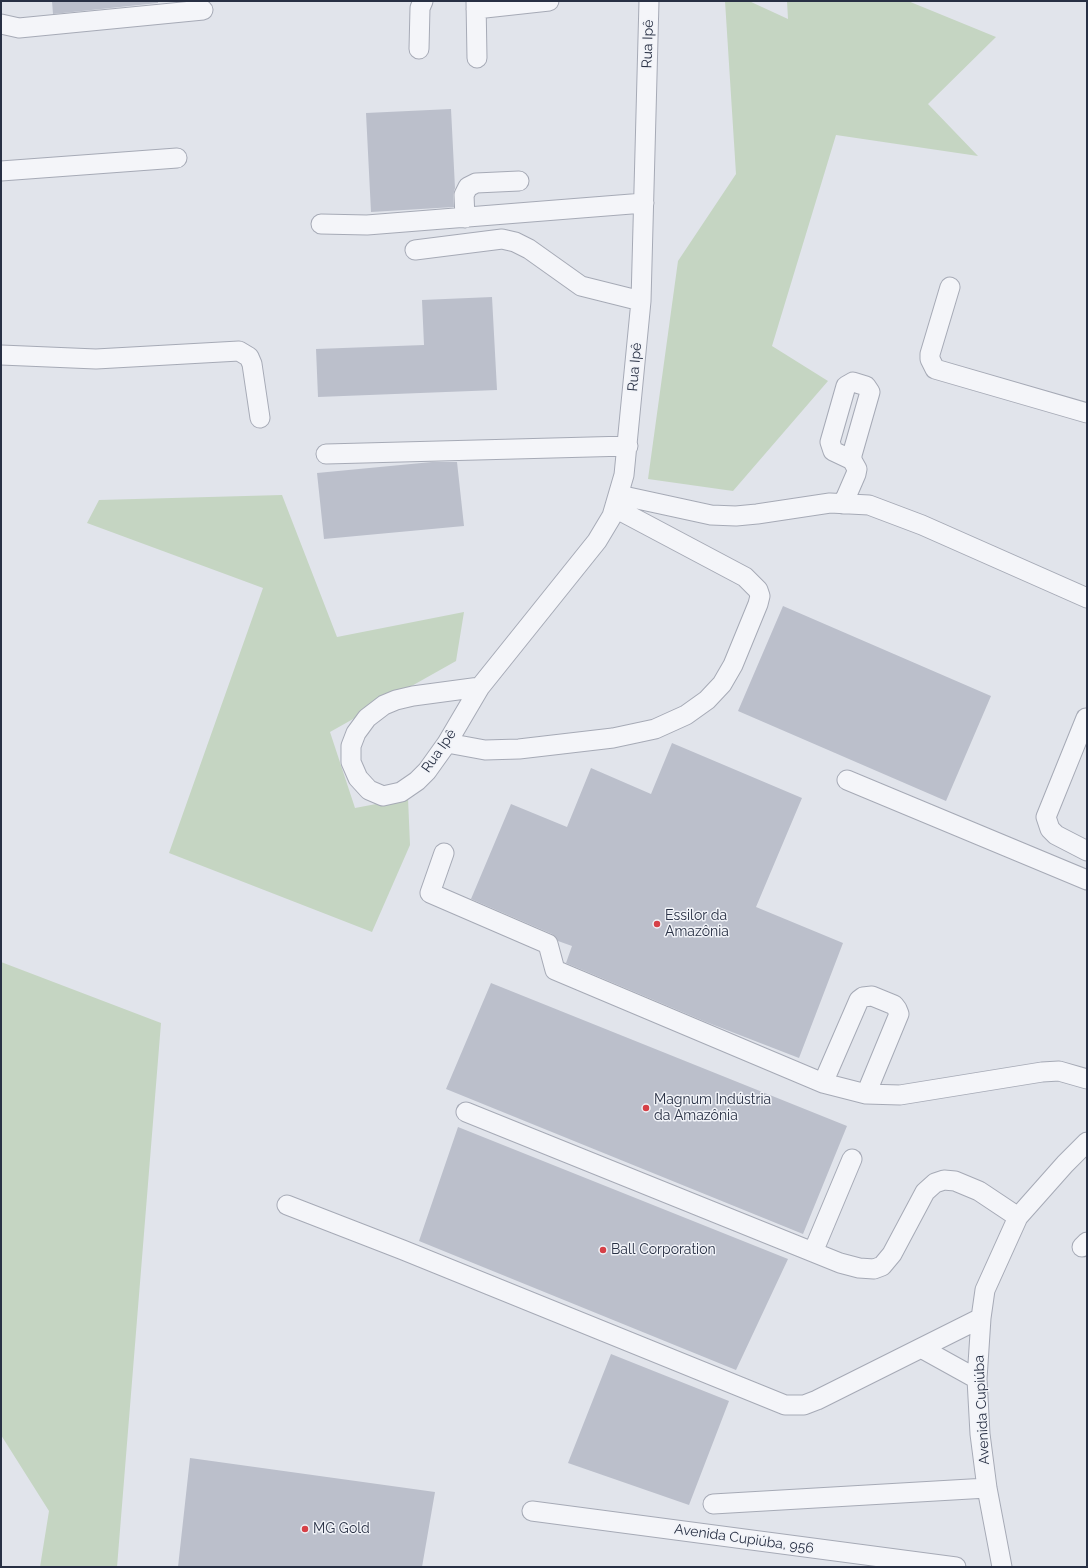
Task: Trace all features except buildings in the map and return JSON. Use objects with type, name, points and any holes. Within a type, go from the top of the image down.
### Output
[{"type":"street","points":[[419,49],[420,8],[423,1]]},
{"type":"street","points":[[477,58],[476,5],[549,1]]},
{"type":"street","name":"Rua Ipê","points":[[480,687],[413,696],[396,700],[384,705],[367,718],[356,733],[351,746],[351,762],[358,778],[369,790],[384,796],[401,792],[417,781],[427,771],[447,744],[480,687],[597,541],[617,501],[628,446],[641,301],[649,1]]},
{"type":"street","points":[[1,24],[19,28],[203,10]]},
{"type":"street","points":[[1,171],[177,158]]},
{"type":"street","points":[[465,218],[464,195],[468,187],[476,183],[519,181]]},
{"type":"street","points":[[321,224],[367,225],[644,203]]},
{"type":"street","points":[[415,250],[502,239],[515,242],[529,249],[581,286],[641,301]]},
{"type":"street","points":[[950,287],[930,354],[930,360],[935,369],[1087,413]]},
{"type":"street","points":[[1,355],[96,359],[239,351],[249,357],[252,364],[260,418]]},
{"type":"street","points":[[326,454],[628,446]]},
{"type":"street","points":[[843,504],[857,472],[852,460]]},
{"type":"street","points":[[617,501],[724,516],[757,514],[830,503],[869,506],[893,513],[1087,598]]},
{"type":"street","points":[[447,744],[485,750],[520,749],[612,738],[655,729],[686,715],[707,700],[722,684],[733,665],[758,604],[760,596],[758,590],[745,576],[617,501]]},
{"type":"street","points":[[1086,718],[1046,817],[1050,829],[1056,835],[1068,843],[1087,851]]},
{"type":"street","points":[[847,780],[1087,880]]},
{"type":"street","points":[[444,853],[430,893],[548,944],[555,970],[823,1083],[866,1094],[900,1094],[1042,1072],[1059,1071],[1086,1083]]},
{"type":"street","points":[[823,1083],[859,1000],[863,997],[872,996],[894,1005],[899,1014],[866,1094]]},
{"type":"street","points":[[466,1112],[813,1252],[859,1268],[874,1269],[882,1266],[892,1254],[925,1192],[935,1183],[944,1180],[955,1181],[979,1191],[1018,1217]]},
{"type":"street","name":"Avenida Cupiúba","points":[[1002,1567],[987,1488],[980,1434],[978,1379],[980,1318],[986,1290],[1018,1217],[1065,1164],[1087,1142]]},
{"type":"street","points":[[813,1252],[852,1159]]},
{"type":"street","points":[[287,1205],[403,1250],[785,1405],[804,1405],[817,1400],[980,1318]]},
{"type":"street","points":[[921,1348],[978,1379]]},
{"type":"street","points":[[713,1504],[987,1488]]},
{"type":"street","name":"Avenida Cupiúba, 956","points":[[532,1511],[956,1567]]},
{"type":"green space","points":[[725,1],[749,1],[788,19],[787,1],[908,1],[996,37],[928,104],[978,156],[836,135],[772,346],[828,381],[733,491],[648,479],[678,261],[736,174]]},
{"type":"green space","points":[[282,495],[337,637],[464,612],[456,661],[330,732],[355,808],[408,798],[410,845],[372,932],[169,853],[263,588],[87,523],[99,500]]},
{"type":"green space","points":[[1,962],[161,1023],[117,1567],[40,1567],[49,1511],[1,1435]]},
{"type":"place","name":"Essilor da Amazônia","points":[[657,924]]},
{"type":"place","name":"Magnum Indústria da Amazônia","points":[[646,1108]]},
{"type":"place","name":"Ball Corporation","points":[[603,1250]]},
{"type":"place","name":"MG Gold","points":[[305,1529]]}]
